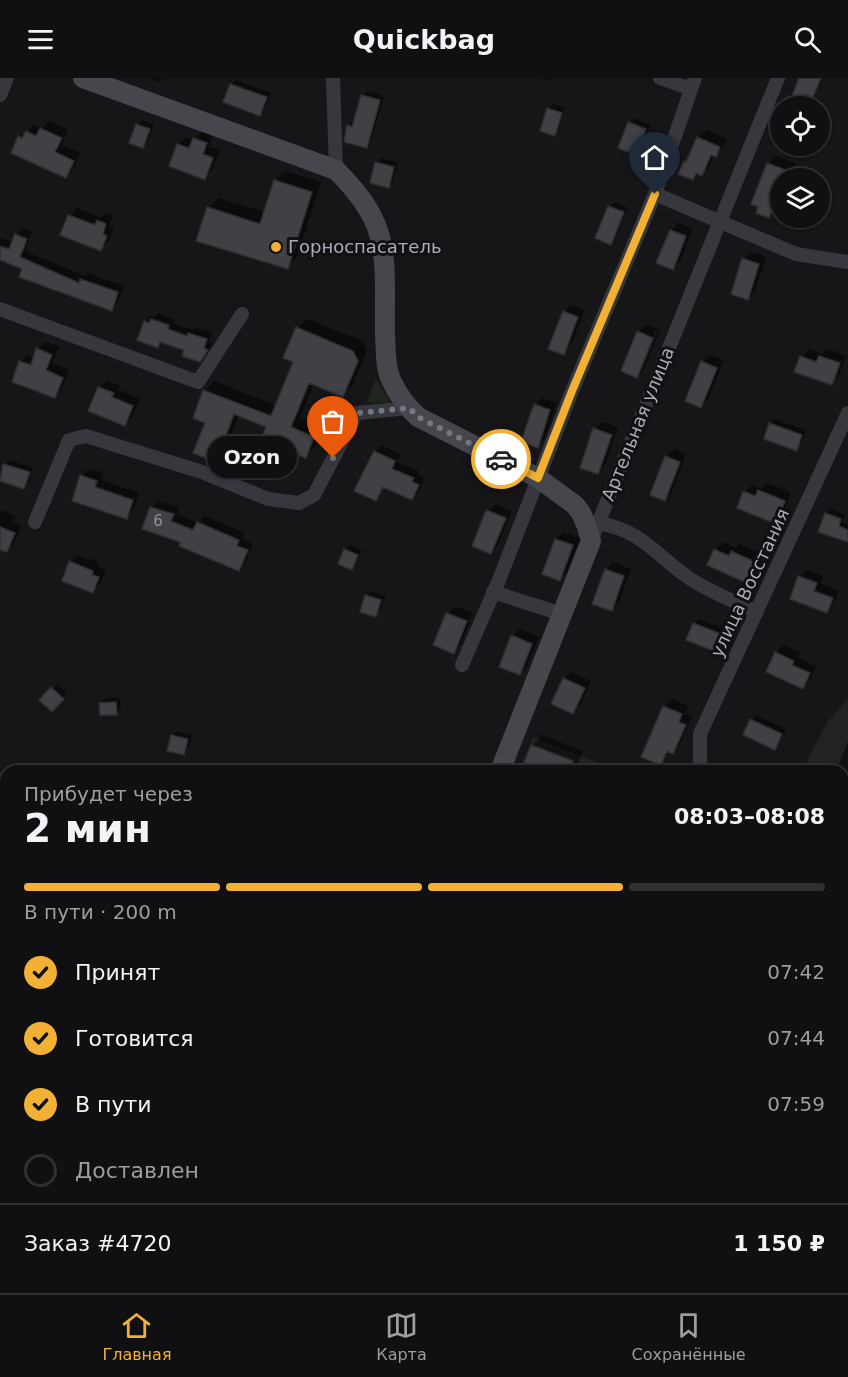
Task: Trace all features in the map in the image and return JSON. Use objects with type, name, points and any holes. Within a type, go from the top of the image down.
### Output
[{"type":"main road","points":[[83,78],[336,170],[371,213],[379,234],[383,257],[386,354],[390,379],[409,408],[418,417],[538,478],[575,505],[586,524],[591,541]]},
{"type":"main road","name":"Артельная улица","points":[[502,765],[591,541]]},
{"type":"street","points":[[0,95],[7,78]]},
{"type":"street","points":[[333,78],[336,170]]},
{"type":"street","points":[[462,665],[572,391],[655,194],[693,83],[660,78]]},
{"type":"street","name":"Артельная улица","points":[[591,541],[778,78]]},
{"type":"street","points":[[655,194],[796,254],[848,262]]},
{"type":"street","points":[[0,309],[198,382],[242,314]]},
{"type":"street","points":[[35,522],[69,440],[86,435],[202,472],[268,499],[299,503],[314,495],[357,413],[409,408]]},
{"type":"street","name":"улица Восстания","points":[[700,765],[700,734],[848,413]]},
{"type":"street","points":[[598,523],[618,526],[639,537],[696,583],[757,612]]},
{"type":"street","points":[[493,592],[562,614]]},
{"type":"shaded area","points":[[376,379],[391,403],[367,402]]},
{"type":"shaded area","points":[[848,698],[848,765],[805,765],[826,724]]},
{"type":"shaded area","points":[[533,737],[604,765],[521,765]]},
{"type":"building","points":[[799,78],[821,78],[813,96],[805,94],[804,96],[792,96]]},
{"type":"building","points":[[230,84],[267,97],[260,116],[223,102]]},
{"type":"building","points":[[361,95],[380,100],[367,148],[344,142],[347,125],[352,127]]},
{"type":"building","points":[[547,108],[562,113],[555,136],[540,131]]},
{"type":"building","points":[[628,122],[646,129],[636,155],[618,148]]},
{"type":"building","points":[[136,124],[150,129],[143,148],[129,143]]},
{"type":"building","points":[[40,128],[62,138],[55,152],[74,161],[66,178],[11,153],[18,136],[22,138],[26,131],[36,136]]},
{"type":"building","points":[[697,137],[720,147],[716,157],[711,155],[702,176],[696,173],[693,180],[678,174]]},
{"type":"building","points":[[193,138],[207,143],[203,154],[213,158],[205,180],[169,166],[177,144],[189,148]]},
{"type":"building","points":[[375,162],[394,167],[389,188],[370,183]]},
{"type":"building","points":[[767,163],[780,168],[770,168],[769,218],[756,213],[758,207],[751,204]]},
{"type":"building","points":[[274,180],[312,192],[288,269],[196,241],[207,207],[260,224]]},
{"type":"building","points":[[608,206],[624,212],[611,245],[595,238]]},
{"type":"building","points":[[68,215],[95,225],[97,220],[106,224],[103,234],[107,236],[101,251],[60,235]]},
{"type":"building","points":[[670,230],[686,236],[673,270],[656,263]]},
{"type":"building","points":[[15,234],[27,239],[20,257],[79,283],[80,279],[118,292],[112,311],[19,277],[22,269],[0,260],[0,246],[9,249]]},
{"type":"building","points":[[742,258],[759,264],[748,300],[731,294]]},
{"type":"building","points":[[563,311],[578,317],[564,355],[548,349]]},
{"type":"building","points":[[151,319],[169,325],[168,329],[187,336],[188,333],[207,339],[204,348],[208,350],[200,362],[182,356],[184,350],[160,342],[158,348],[137,340],[144,321],[149,323]]},
{"type":"building","points":[[296,327],[353,351],[358,361],[343,397],[309,383],[291,427],[314,437],[306,458],[261,440],[266,427],[234,414],[222,446],[235,451],[229,467],[193,453],[205,423],[193,418],[203,390],[271,416],[293,362],[283,358]]},
{"type":"building","points":[[637,331],[653,338],[637,378],[621,371]]},
{"type":"building","points":[[36,348],[52,355],[46,370],[63,378],[55,398],[12,382],[19,361],[31,365]]},
{"type":"building","points":[[800,356],[816,362],[819,356],[840,363],[832,385],[794,372]]},
{"type":"building","points":[[701,361],[717,368],[701,408],[685,401]]},
{"type":"building","points":[[98,387],[114,393],[112,397],[133,406],[125,426],[88,411]]},
{"type":"building","points":[[534,404],[550,410],[538,448],[521,442]]},
{"type":"building","points":[[769,423],[802,435],[797,451],[764,439]]},
{"type":"building","points":[[593,428],[612,435],[598,474],[580,468]]},
{"type":"building","points":[[374,451],[395,461],[392,469],[414,478],[412,482],[419,485],[412,500],[383,487],[376,501],[354,491]]},
{"type":"building","points":[[665,456],[680,462],[665,501],[650,495]]},
{"type":"building","points":[[3,464],[30,472],[24,489],[0,481]]},
{"type":"building","points":[[80,475],[97,481],[95,487],[133,500],[127,519],[72,501]]},
{"type":"building","points":[[758,490],[785,501],[776,524],[737,508],[743,491],[755,496]]},
{"type":"building","points":[[150,507],[174,514],[171,521],[193,530],[197,522],[239,540],[237,546],[248,550],[239,571],[179,546],[180,542],[142,529]]},
{"type":"building","points":[[486,510],[506,518],[491,554],[472,546]]},
{"type":"building","points":[[825,513],[841,519],[839,526],[848,530],[848,542],[818,532]]},
{"type":"building","points":[[0,527],[15,533],[7,552],[0,550]]},
{"type":"building","points":[[555,539],[573,545],[560,581],[542,574]]},
{"type":"building","points":[[344,549],[358,555],[352,570],[338,564]]},
{"type":"building","points":[[714,549],[729,556],[731,551],[755,562],[746,583],[707,565]]},
{"type":"building","points":[[69,561],[93,571],[92,575],[99,577],[93,593],[62,581]]},
{"type":"building","points":[[605,569],[624,576],[612,611],[592,604]]},
{"type":"building","points":[[798,576],[817,583],[814,591],[833,598],[827,613],[790,599]]},
{"type":"building","points":[[365,595],[381,600],[376,617],[360,612]]},
{"type":"building","points":[[446,613],[467,621],[454,654],[433,645]]},
{"type":"building","points":[[693,623],[721,634],[714,651],[686,640]]},
{"type":"building","points":[[511,635],[532,644],[520,675],[499,667]]},
{"type":"building","points":[[775,652],[794,661],[792,665],[810,673],[803,689],[766,672]]},
{"type":"building","points":[[563,678],[585,688],[573,714],[551,704]]},
{"type":"building","points":[[51,687],[64,699],[52,712],[39,700]]},
{"type":"building","points":[[116,702],[117,715],[100,715],[99,703]]},
{"type":"building","points":[[663,706],[682,714],[679,722],[686,725],[673,754],[667,751],[661,765],[641,757]]},
{"type":"building","points":[[750,719],[782,734],[775,750],[743,735]]},
{"type":"building","points":[[171,735],[188,739],[184,755],[167,751]]},
{"type":"building","points":[[531,745],[573,761],[572,765],[523,765]]},
{"type":"way so far","points":[[333,458],[357,413],[409,408],[418,417],[501,459]]},
{"type":"place","name":"Горноспасатель","points":[[276,247]]},
{"type":"place","name":"Ozon","points":[[333,458]]},
{"type":"route","points":[[501,459],[538,478],[655,194]]}]
